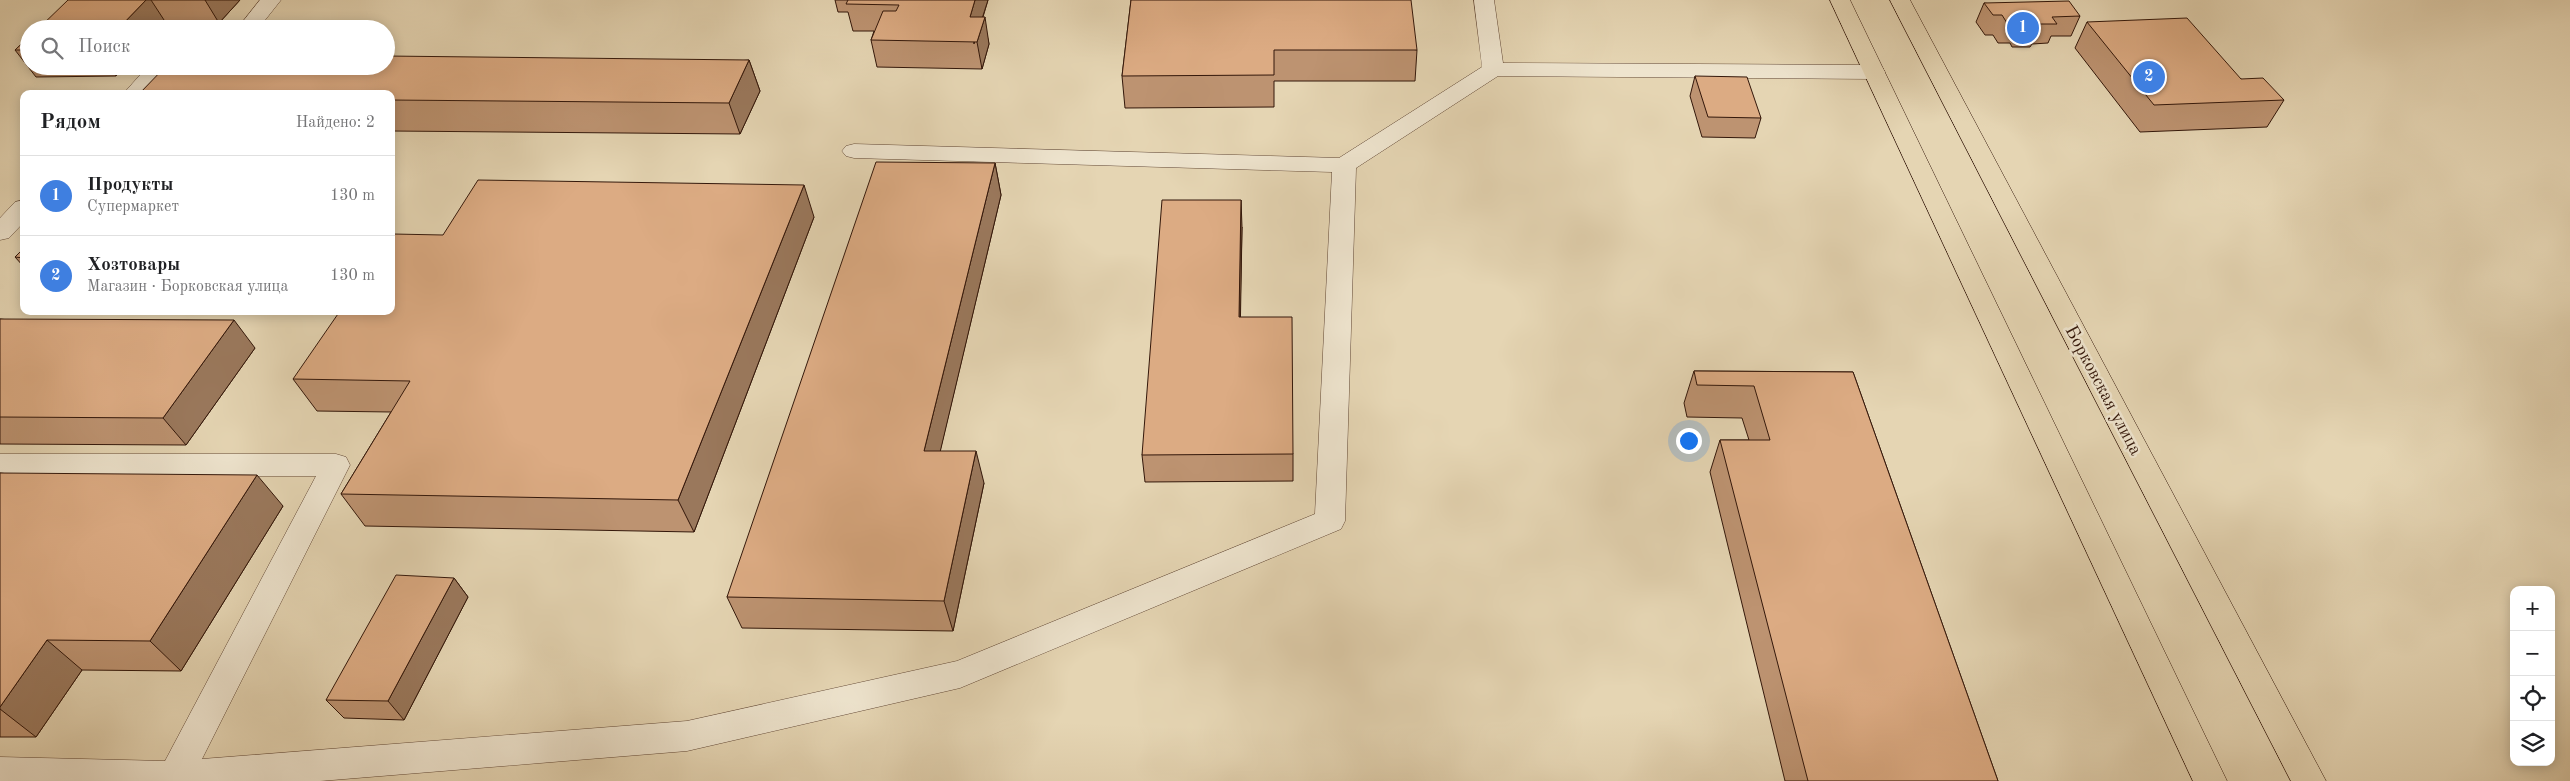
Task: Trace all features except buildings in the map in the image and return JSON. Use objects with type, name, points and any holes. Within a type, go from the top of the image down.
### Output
[{"type":"main road","points":[[1840,0],[2210,781]]},
{"type":"main road","name":"Борковская улица","points":[[1900,0],[2309,781]]},
{"type":"lane","points":[[255,20],[272,0]]},
{"type":"lane","points":[[1484,0],[1493,69]]},
{"type":"lane","points":[[854,151],[1344,165],[1493,69],[1874,72]]},
{"type":"lane","points":[[138,90],[148,80],[161,75]]},
{"type":"lane","points":[[0,773],[175,777],[687,736],[960,674],[1330,521],[1344,165]]},
{"type":"lane","points":[[0,232],[20,212]]},
{"type":"lane","points":[[0,464],[336,465],[175,777]]},
{"type":"place","name":"Продукты","points":[[2023,28]]},
{"type":"place","name":"Хозтовары","points":[[2149,77]]}]
